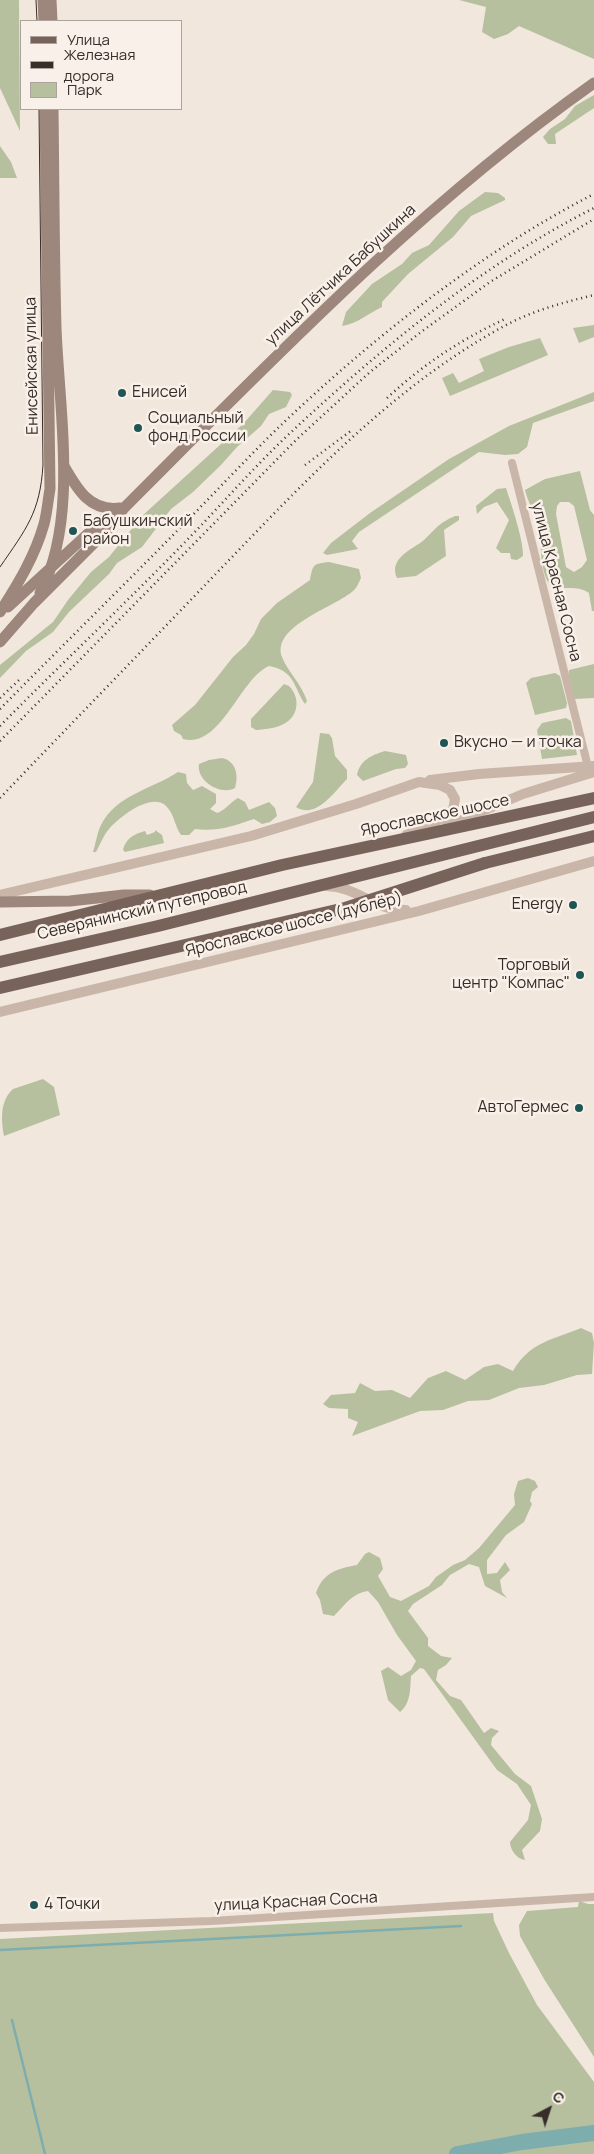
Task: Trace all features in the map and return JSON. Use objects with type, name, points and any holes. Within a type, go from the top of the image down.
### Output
[{"type":"main road","points":[[43,0],[44,20]]},
{"type":"main road","points":[[51,0],[52,20]]},
{"type":"main road","name":"улица Лётчика Бабушкина","points":[[0,642],[34,603],[110,527],[124,508],[306,327],[480,169],[594,83]]},
{"type":"main road","name":"Енисейская улица","points":[[0,613],[31,559],[45,522],[50,489],[45,110]]},
{"type":"main road","name":"Енисейская улица","points":[[34,603],[53,565],[61,522],[63,464],[56,329],[53,110]]},
{"type":"main road","points":[[63,464],[76,487],[96,505],[106,510],[124,508]]},
{"type":"main road","name":"улица Лётчика Бабушкина","points":[[0,613],[104,519],[124,508]]},
{"type":"main road","name":"Ярославское шоссе","points":[[282,865],[594,798]]},
{"type":"main road","points":[[318,886],[594,817]]},
{"type":"main road","points":[[0,988],[345,908],[485,863],[594,836]]},
{"type":"main road","name":"Северянинский путепровод","points":[[0,935],[282,865]]},
{"type":"main road","name":"Северянинский путепровод","points":[[0,962],[158,926],[318,886]]},
{"type":"main road","points":[[0,902],[70,901],[124,895],[162,895]]},
{"type":"street","name":"улица Красная Сосна","points":[[512,463],[592,768]]},
{"type":"street","points":[[0,895],[251,836],[356,804],[419,782],[479,774],[592,768]]},
{"type":"street","points":[[424,835],[592,768]]},
{"type":"street","points":[[396,840],[439,820],[453,810],[456,799],[450,790],[440,785],[419,782]]},
{"type":"street","name":"Ярославское шоссе (дублёр)","points":[[0,1012],[419,911],[594,861]]},
{"type":"street","points":[[318,886],[339,887],[354,891],[377,906],[387,909],[419,911]]},
{"type":"street","name":"улица Красная Сосна","points":[[0,1928],[212,1921],[594,1896]]},
{"type":"green space","points":[[0,0],[19,0],[20,131],[0,88]]},
{"type":"green space","points":[[459,0],[594,0],[594,59],[519,26],[508,34],[494,39],[482,32],[486,7]]},
{"type":"green space","points":[[594,95],[594,108],[555,134],[556,144],[548,144],[543,137],[550,129],[565,119],[575,106]]},
{"type":"green space","points":[[0,146],[11,162],[17,178],[0,178]]},
{"type":"green space","points":[[485,192],[498,193],[505,200],[471,216],[453,237],[408,274],[382,302],[382,307],[358,321],[342,326],[346,312],[372,284],[402,264],[412,253],[429,245],[459,211]]},
{"type":"green space","points":[[594,325],[594,337],[579,343],[573,328]]},
{"type":"green space","points":[[540,338],[548,355],[450,396],[442,378],[453,373],[459,383],[484,371],[479,359],[509,347]]},
{"type":"green space","points":[[273,390],[290,392],[292,395],[286,407],[269,414],[261,426],[237,447],[221,465],[193,492],[171,509],[142,547],[117,563],[109,574],[69,612],[53,632],[26,651],[0,678],[0,665],[53,622],[91,572],[109,557],[142,516],[243,424]]},
{"type":"green space","points":[[594,392],[594,401],[533,423],[527,447],[518,454],[505,455],[479,452],[359,532],[352,541],[358,549],[327,555],[323,553],[331,543],[370,513],[449,459],[509,426]]},
{"type":"green space","points":[[580,471],[590,510],[594,515],[594,611],[592,611],[589,593],[577,588],[553,589],[545,575],[537,523],[525,490],[545,479]],"holes":[[[560,502],[569,502],[574,506],[587,560],[582,567],[574,572],[566,567],[556,514],[557,506]]]},
{"type":"green space","points":[[506,488],[517,522],[523,550],[523,556],[517,560],[511,559],[510,553],[501,553],[496,548],[509,520],[497,502],[484,507],[477,514],[476,506],[497,489]]},
{"type":"green space","points":[[455,516],[459,516],[459,520],[444,530],[446,556],[416,576],[397,578],[396,565],[403,555],[424,540],[441,524]]},
{"type":"green space","points":[[329,562],[359,569],[361,578],[353,591],[295,627],[286,636],[281,646],[282,657],[307,701],[305,704],[289,675],[278,668],[269,666],[249,684],[229,711],[208,734],[196,739],[183,739],[181,735],[174,731],[172,725],[195,705],[233,657],[246,645],[261,619],[277,603],[310,580],[312,571],[317,564]]},
{"type":"green space","points":[[594,664],[594,698],[574,699],[568,678],[569,670]]},
{"type":"green space","points":[[555,673],[560,676],[567,703],[566,708],[535,715],[526,683],[531,678]]},
{"type":"green space","points":[[284,684],[289,686],[296,697],[297,703],[294,714],[285,723],[276,727],[256,730],[251,727],[251,719]]},
{"type":"green space","points":[[566,718],[571,721],[577,755],[542,759],[537,730],[542,723]]},
{"type":"green space","points":[[320,733],[329,734],[332,738],[335,756],[347,770],[347,779],[331,797],[318,807],[311,810],[303,810],[296,807],[313,782]]},
{"type":"green space","points":[[385,751],[406,755],[408,764],[405,768],[396,769],[363,781],[357,775],[361,765],[371,756]]},
{"type":"green space","points":[[222,758],[233,765],[237,778],[235,788],[229,790],[217,788],[205,781],[199,770],[199,764]]},
{"type":"green space","points":[[178,772],[186,774],[187,783],[193,790],[202,786],[216,794],[216,803],[210,809],[217,813],[238,798],[245,802],[249,810],[269,802],[275,808],[277,816],[270,822],[262,824],[254,819],[218,829],[195,829],[189,835],[181,835],[168,808],[159,802],[151,802],[135,808],[120,818],[107,832],[96,852],[93,852],[101,825],[116,806]]},
{"type":"green space","points":[[155,830],[162,835],[164,843],[125,852],[123,850],[126,842],[134,835],[145,831],[147,835],[155,832]]},
{"type":"green space","points":[[43,1079],[54,1087],[60,1115],[4,1136],[2,1111],[9,1094],[13,1089]]},
{"type":"green space","points":[[581,1328],[592,1333],[594,1343],[592,1374],[577,1375],[544,1385],[519,1388],[489,1400],[468,1401],[443,1410],[420,1411],[352,1436],[358,1422],[348,1418],[348,1409],[329,1408],[323,1404],[331,1395],[355,1393],[360,1383],[375,1391],[392,1390],[410,1398],[428,1378],[446,1371],[465,1380],[484,1367],[498,1364],[513,1371],[520,1361],[534,1348],[551,1339]]},
{"type":"green space","points":[[528,1478],[535,1481],[538,1487],[532,1492],[530,1501],[532,1504],[524,1522],[506,1535],[487,1560],[487,1574],[497,1573],[505,1562],[510,1570],[500,1580],[502,1592],[507,1598],[485,1586],[479,1567],[469,1564],[450,1575],[442,1585],[413,1604],[408,1611],[428,1638],[428,1646],[441,1656],[452,1658],[438,1670],[436,1680],[450,1696],[461,1700],[484,1733],[491,1728],[499,1731],[492,1738],[491,1745],[515,1774],[531,1786],[542,1819],[540,1831],[522,1850],[525,1860],[514,1854],[510,1842],[528,1820],[531,1805],[517,1784],[497,1770],[424,1669],[420,1668],[411,1676],[408,1700],[400,1712],[388,1700],[381,1671],[388,1667],[401,1676],[411,1670],[416,1661],[397,1635],[378,1602],[368,1591],[362,1592],[349,1600],[334,1616],[323,1614],[320,1600],[316,1593],[327,1576],[337,1570],[357,1565],[365,1554],[369,1552],[380,1558],[383,1569],[378,1576],[390,1597],[401,1601],[429,1586],[436,1577],[453,1565],[465,1560],[479,1548],[515,1505],[514,1494],[518,1481]]},
{"type":"green space","points":[[579,1901],[594,1904],[594,2057],[544,1979],[520,1936],[519,1925],[527,1911],[578,1907]]},
{"type":"green space","points":[[493,1913],[494,1921],[509,1953],[537,2005],[594,2082],[594,2154],[0,2154],[0,1939]]},
{"type":"waterway","points":[[0,1950],[461,1926]]},
{"type":"waterway","points":[[12,2020],[45,2154]]},
{"type":"waterway","points":[[457,2154],[522,2142],[594,2133]]},
{"type":"tram line","points":[[36,0],[37,20]]},
{"type":"tram line","points":[[0,567],[30,520],[39,496],[43,465],[39,110]]},
{"type":"railway","points":[[0,709],[266,440],[314,394],[389,330],[469,270],[510,242],[594,194]]},
{"type":"railway","points":[[0,726],[166,562],[275,448],[359,371],[395,340],[472,282],[511,255],[594,208]]},
{"type":"railway","points":[[0,741],[296,440],[370,372],[490,282],[594,219]]},
{"type":"railway","points":[[0,798],[275,512],[347,442],[385,409],[465,349],[508,324],[539,311],[594,295]]},
{"type":"railway","points":[[387,398],[444,353],[507,318]]},
{"type":"railway","points":[[305,465],[352,430]]},
{"type":"railway","points":[[0,698],[20,679]]},
{"type":"place","name":"Енисей","points":[[122,393]]},
{"type":"place","name":"Социальный фонд России","points":[[138,428]]},
{"type":"place","name":"Бабушкинский район","points":[[73,531]]},
{"type":"place","name":"Вкусно — и точка","points":[[444,743]]},
{"type":"place","name":"Energy","points":[[573,905]]},
{"type":"place","name":"Торговый центр \"Компас\"","points":[[580,975]]},
{"type":"place","name":"АвтоГермес","points":[[579,1108]]},
{"type":"place","name":"4 Точки","points":[[34,1905]]}]
